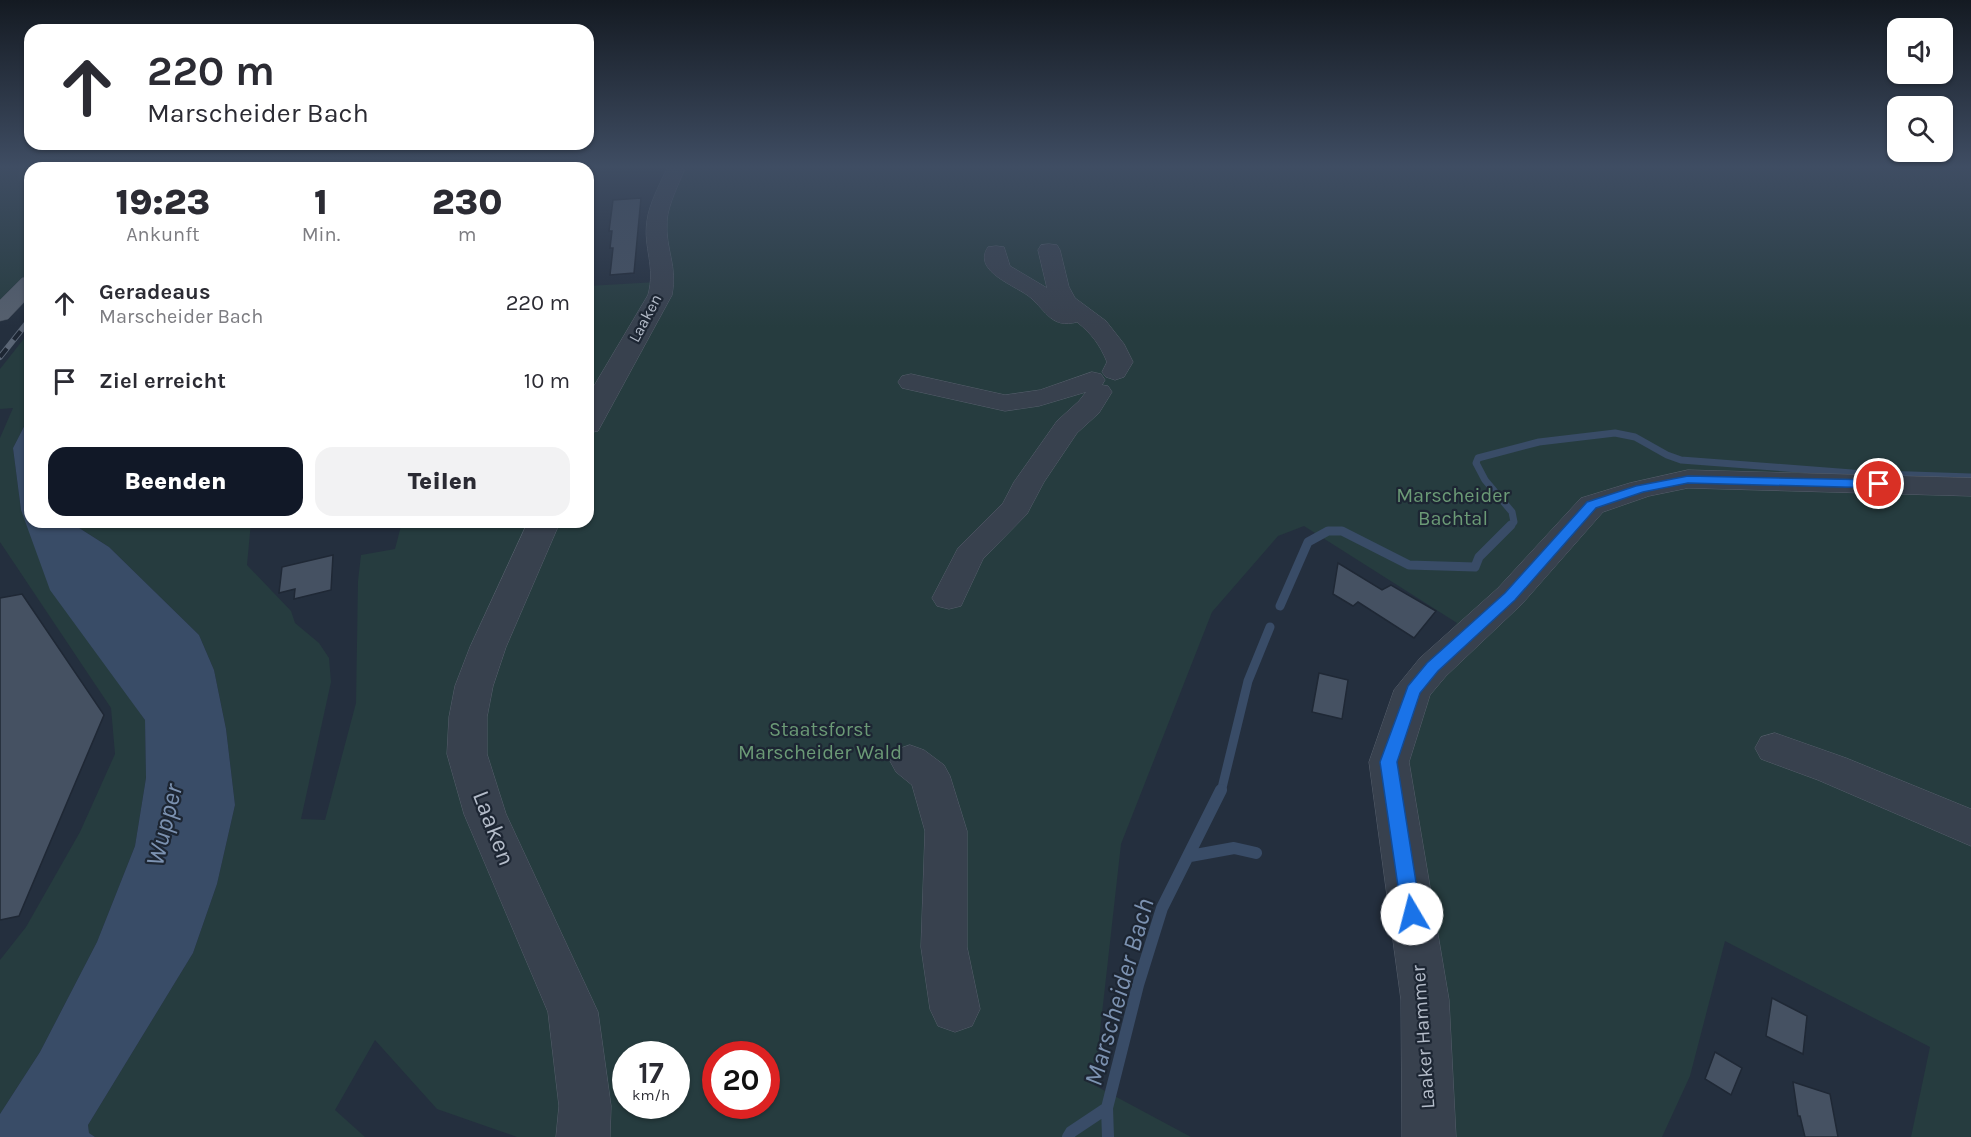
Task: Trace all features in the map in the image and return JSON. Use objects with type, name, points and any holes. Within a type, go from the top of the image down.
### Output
[{"type":"main road","points":[[0,314],[24,289]]},
{"type":"street","name":"Laaken","points":[[594,412],[660,295],[664,278],[657,239],[657,221]]},
{"type":"street","points":[[950,598],[969,555],[1016,507],[1029,482],[1067,427],[1089,407],[1102,381],[1120,362],[1112,344],[1097,326],[1066,302],[1058,287],[1048,250]]},
{"type":"street","points":[[996,252],[996,260],[1001,270],[1039,293],[1054,311],[1097,326]]},
{"type":"street","points":[[910,382],[1005,403],[1019,403],[1102,381]]},
{"type":"street","name":"Laaker Hammer","points":[[1429,1137],[1425,1000],[1389,762],[1413,690],[1433,667],[1510,596],[1592,505],[1641,489],[1688,479],[1971,487]]},
{"type":"street","name":"Laaken","points":[[541,528],[488,647],[474,686],[468,717],[467,754],[486,814],[573,1012],[585,1106],[583,1137]]},
{"type":"street","points":[[1775,748],[1832,769],[1971,828]]},
{"type":"street","points":[[910,761],[930,776],[946,831],[944,947],[955,1010]]},
{"type":"green space","points":[[0,221],[24,221],[24,280],[0,304]]},
{"type":"green space","name":"Staatsforst Marscheider Wald","points":[[657,221],[1971,221],[1971,1137],[1911,1137],[1930,1047],[1725,941],[1690,1076],[1662,1137],[1440,1137],[1399,782],[1430,656],[1457,623],[1304,526],[1278,536],[1212,612],[1121,844],[1094,1085],[1191,1137],[517,1137],[437,1109],[375,1040],[335,1110],[365,1137],[95,1137],[89,1133],[88,1125],[193,953],[217,884],[235,805],[226,729],[214,670],[199,635],[109,547],[79,528],[250,528],[247,565],[291,611],[295,623],[319,643],[329,658],[331,682],[301,819],[325,820],[356,703],[358,581],[361,555],[395,549],[400,528],[594,528],[594,286],[657,282]]},
{"type":"green space","points":[[24,339],[24,427],[13,448],[24,528],[31,528],[145,720],[146,778],[135,846],[97,942],[40,1052],[0,1114],[0,960],[26,927],[80,832],[115,754],[111,708],[0,542],[0,438],[13,408],[0,409],[0,369]]},
{"type":"water","points":[[24,427],[24,518],[21,510],[13,448]]},
{"type":"water","name":"Wupper","points":[[28,528],[79,528],[109,547],[199,635],[214,670],[226,729],[235,805],[217,884],[193,953],[88,1125],[89,1133],[95,1137],[0,1137],[0,1114],[40,1052],[97,942],[135,846],[146,778],[145,720],[50,590]]},
{"type":"building","points":[[610,221],[639,221],[634,273],[610,275],[613,248],[610,248],[612,231],[609,231]]},
{"type":"building","points":[[333,555],[331,590],[294,599],[295,589],[279,593],[282,567]]},
{"type":"building","points":[[1338,563],[1382,590],[1391,585],[1436,611],[1414,638],[1358,602],[1353,606],[1333,594]]},
{"type":"building","points":[[22,594],[104,715],[19,916],[0,920],[0,598]]},
{"type":"building","points":[[1319,673],[1348,680],[1342,719],[1312,712]]},
{"type":"building","points":[[1772,998],[1807,1016],[1803,1054],[1766,1036]]},
{"type":"building","points":[[1715,1052],[1742,1068],[1731,1095],[1705,1079]]},
{"type":"building","points":[[1793,1082],[1830,1094],[1838,1137],[1805,1137],[1800,1116],[1798,1116]]},
{"type":"waterway","name":"Marscheider Bach","points":[[1280,606],[1308,542],[1328,531],[1342,531],[1409,565],[1475,567],[1479,557],[1514,522],[1512,512],[1485,480],[1476,463],[1478,458],[1539,442],[1615,433],[1635,437],[1681,460],[1852,473],[1971,477]]},
{"type":"waterway","name":"Marscheider Bach","points":[[1221,792],[1248,681],[1270,627]]},
{"type":"waterway","name":"Marscheider Bach","points":[[1107,1108],[1138,985],[1162,908],[1221,790]]},
{"type":"waterway","points":[[1190,856],[1234,848],[1256,853]]},
{"type":"waterway","points":[[1068,1137],[1071,1132],[1107,1108]]},
{"type":"waterway","name":"Marscheider Bach","points":[[1107,1108],[1108,1137]]},
{"type":"railway","points":[[0,357],[24,327]]},
{"type":"route","points":[[1412,914],[1389,762],[1413,690],[1433,667],[1510,596],[1592,505],[1641,489],[1688,479],[1879,484]]},
{"type":"park label","name":"Marscheider Bachtal","points":[[1453,506]]}]
